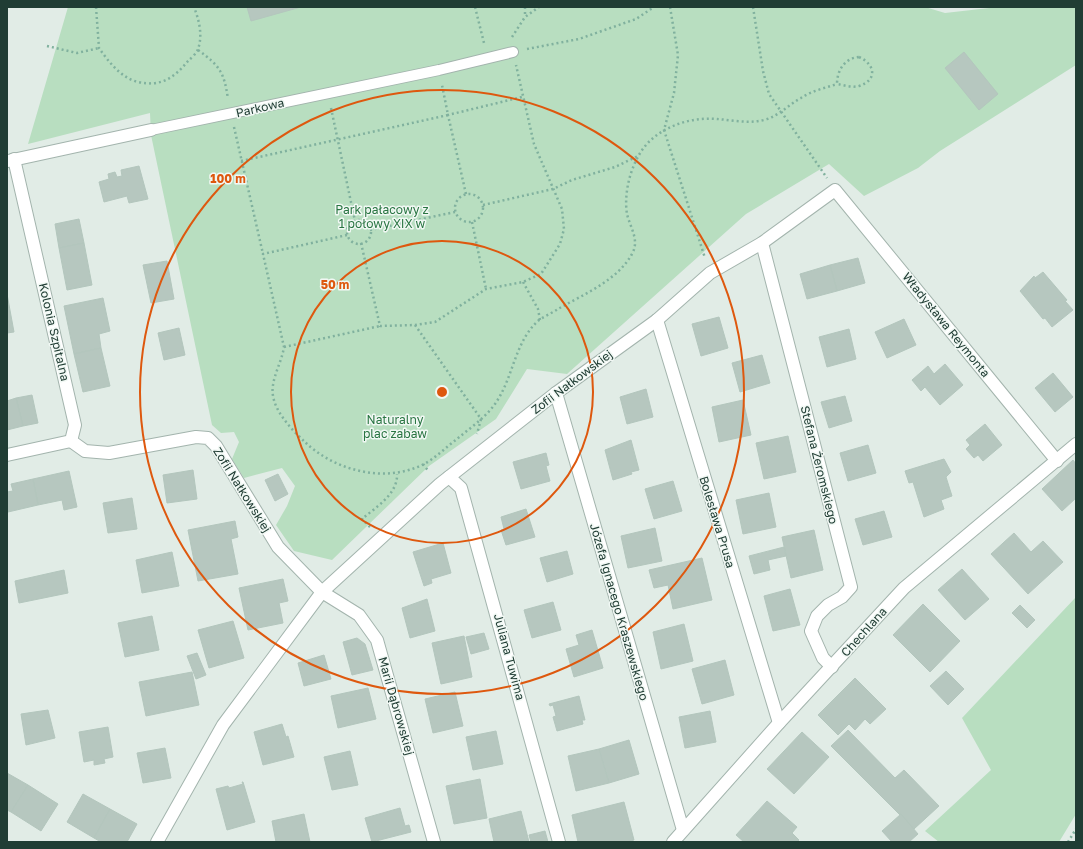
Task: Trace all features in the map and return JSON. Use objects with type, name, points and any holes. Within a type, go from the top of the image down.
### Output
[{"type":"street","name":"Parkowa","points":[[11,160],[151,130]]},
{"type":"street","name":"Kolonia Szpitalna","points":[[11,160],[75,426],[71,441]]},
{"type":"street","name":"Zofii Nałkowskiej","points":[[157,842],[223,725],[322,592],[449,477],[556,393],[657,320],[710,273],[762,243],[835,190]]},
{"type":"street","name":"Władysława Reymonta","points":[[835,190],[1057,461]]},
{"type":"street","name":"Stefana Żeromskiego","points":[[762,243],[851,587],[842,598],[828,605],[817,616],[811,631],[823,658],[832,667]]},
{"type":"street","name":"Bolesława Prusa","points":[[657,320],[779,723]]},
{"type":"street","name":"Józefa Ignacego Kraszewskiego","points":[[556,393],[683,830]]},
{"type":"street","name":"Zofii Nałkowskiej","points":[[71,441],[85,451],[109,453],[196,437],[208,438],[216,446],[278,547],[322,592]]},
{"type":"street","points":[[7,455],[71,441]]},
{"type":"street","name":"Chechlana","points":[[673,842],[779,723],[904,588],[1076,444]]},
{"type":"street","name":"Juliana Tuwima","points":[[449,477],[461,488],[559,842]]},
{"type":"street","name":"Marii Dąbrowskiej","points":[[322,592],[359,615],[377,640],[434,842]]},
{"type":"lane","name":"Parkowa","points":[[151,130],[231,114],[327,92],[488,60],[513,52]]},
{"type":"path","points":[[96,7],[99,48],[116,70],[136,82],[156,83],[176,76],[198,50],[200,24],[194,7]]},
{"type":"path","points":[[475,7],[488,60]]},
{"type":"path","points":[[525,7],[525,16]]},
{"type":"path","points":[[284,347],[380,326],[415,325],[435,322],[486,289],[523,282],[541,274],[560,244],[564,228],[562,209],[534,144],[510,44],[513,35],[525,16],[539,7]]},
{"type":"path","points":[[536,47],[579,39],[636,19],[654,7]]},
{"type":"path","points":[[670,7],[678,55],[674,93],[664,130],[710,273]]},
{"type":"path","points":[[753,7],[763,71],[769,94],[781,113],[794,128],[835,190]]},
{"type":"path","points":[[46,46],[77,53],[99,48]]},
{"type":"path","points":[[198,50],[211,59],[224,75],[241,161],[284,347],[273,383],[272,394],[281,415],[299,437],[312,448],[347,468],[382,474],[397,474],[423,464],[481,419],[495,404],[505,386],[523,339],[540,320],[603,283],[625,265],[634,250],[635,236],[627,214],[628,184],[638,156],[650,140],[664,130],[694,119],[716,119],[739,122],[764,120],[781,113],[801,97],[837,84],[846,86],[860,86],[869,79],[872,73],[872,67],[866,60],[859,57],[853,58],[840,70],[837,84]]},
{"type":"path","points":[[439,70],[466,194]]},
{"type":"path","points":[[327,92],[355,221]]},
{"type":"path","points":[[241,161],[338,141],[522,97]]},
{"type":"path","points":[[483,205],[553,189],[572,180],[615,167],[638,156]]},
{"type":"path","points":[[466,194],[479,198],[483,205],[480,218],[472,222],[460,219],[455,212],[456,202],[466,194]]},
{"type":"path","points":[[370,230],[455,212]]},
{"type":"path","points":[[355,221],[363,221],[369,226],[370,230],[367,240],[361,243],[351,241],[348,235],[349,225],[355,221]]},
{"type":"path","points":[[472,222],[486,289]]},
{"type":"path","points":[[263,254],[348,235]]},
{"type":"path","points":[[361,243],[380,326]]},
{"type":"path","points":[[523,282],[538,309],[540,320]]},
{"type":"path","points":[[415,325],[481,419]]},
{"type":"path","points":[[381,538],[362,519],[390,495],[397,481],[397,474]]},
{"type":"path","points":[[1068,842],[1075,831]]},
{"type":"green space","name":"Park pałacowy z 1 połowy XIX w","points":[[68,7],[925,7],[945,13],[998,7],[1076,7],[1076,65],[940,151],[918,168],[864,196],[829,164],[746,214],[567,374],[527,369],[496,419],[429,466],[332,560],[294,551],[276,525],[287,506],[295,486],[282,468],[244,478],[232,459],[239,442],[234,432],[221,433],[212,425],[151,135],[150,113],[28,144]]},
{"type":"green space","points":[[1076,597],[1076,814],[1059,842],[939,842],[925,831],[991,770],[962,718]]},
{"type":"building","points":[[247,7],[301,7],[251,21]]},
{"type":"building","points":[[964,52],[998,94],[979,110],[945,68]]},
{"type":"building","points":[[139,166],[148,199],[129,203],[127,196],[104,202],[99,182],[109,179],[108,174],[115,172],[117,177],[122,176],[121,170]]},
{"type":"building","points":[[79,219],[84,243],[59,248],[55,224]]},
{"type":"building","points":[[84,243],[92,285],[67,290],[59,248]]},
{"type":"building","points":[[858,258],[865,283],[837,291],[830,265]]},
{"type":"building","points":[[167,261],[174,299],[151,303],[143,265]]},
{"type":"building","points":[[830,265],[837,291],[807,299],[800,274]]},
{"type":"building","points":[[1043,272],[1067,300],[1065,301],[1073,310],[1052,327],[1045,318],[1043,319],[1020,291],[1034,276],[1035,278]]},
{"type":"building","points":[[7,294],[14,332],[7,333]]},
{"type":"building","points":[[103,298],[110,331],[99,334],[101,348],[74,354],[64,306]]},
{"type":"building","points":[[719,317],[728,348],[701,356],[692,324]]},
{"type":"building","points":[[904,319],[916,345],[887,358],[875,332]]},
{"type":"building","points":[[179,328],[185,355],[164,360],[158,333]]},
{"type":"building","points":[[849,329],[856,359],[827,367],[819,337]]},
{"type":"building","points":[[101,348],[110,386],[83,392],[74,354]]},
{"type":"building","points":[[762,355],[770,383],[740,392],[732,363]]},
{"type":"building","points":[[945,364],[963,385],[940,405],[925,387],[921,391],[912,380],[928,366],[934,374]]},
{"type":"building","points":[[1053,373],[1073,397],[1055,412],[1035,388]]},
{"type":"building","points":[[646,389],[653,417],[627,424],[620,397]]},
{"type":"building","points":[[32,395],[38,423],[23,426],[16,398]]},
{"type":"building","points":[[845,396],[852,421],[829,428],[821,402]]},
{"type":"building","points":[[16,398],[23,426],[7,430],[7,401]]},
{"type":"building","points":[[743,400],[751,435],[719,442],[712,407]]},
{"type":"building","points":[[985,424],[1002,445],[983,461],[978,455],[974,458],[966,449],[970,445],[966,440]]},
{"type":"building","points":[[788,436],[796,472],[764,479],[756,443]]},
{"type":"building","points":[[631,440],[639,470],[631,472],[632,474],[613,480],[605,450]]},
{"type":"building","points":[[868,445],[876,473],[848,481],[840,453]]},
{"type":"building","points":[[546,453],[549,465],[546,466],[550,481],[521,489],[513,462]]},
{"type":"building","points":[[944,459],[951,472],[946,477],[952,496],[941,500],[944,509],[924,517],[913,482],[909,483],[905,471]]},
{"type":"building","points":[[1073,460],[1076,464],[1076,498],[1062,511],[1042,489]]},
{"type":"building","points":[[193,470],[197,499],[167,503],[163,475]]},
{"type":"building","points":[[69,471],[77,507],[64,510],[62,500],[38,505],[33,479]]},
{"type":"building","points":[[278,474],[288,494],[275,501],[265,480]]},
{"type":"building","points":[[33,479],[38,505],[8,512],[7,492],[13,491],[11,484]]},
{"type":"building","points":[[673,481],[682,511],[654,519],[645,489]]},
{"type":"building","points":[[769,493],[776,527],[743,534],[736,500]]},
{"type":"building","points":[[132,498],[137,529],[108,533],[103,503]]},
{"type":"building","points":[[526,509],[535,537],[506,545],[501,530],[504,529],[501,517]]},
{"type":"building","points":[[884,511],[892,537],[863,545],[855,519]]},
{"type":"building","points":[[235,521],[238,537],[231,539],[238,574],[198,581],[188,530]]},
{"type":"building","points":[[655,528],[662,561],[628,568],[621,536]]},
{"type":"building","points":[[814,530],[823,570],[791,578],[782,537]]},
{"type":"building","points":[[1014,533],[1031,552],[1043,541],[1063,562],[1028,594],[991,554]]},
{"type":"building","points":[[443,543],[451,573],[431,579],[432,583],[424,586],[413,552]]},
{"type":"building","points":[[784,547],[786,556],[768,560],[770,570],[754,574],[749,556]]},
{"type":"building","points":[[567,551],[573,574],[547,582],[540,558]]},
{"type":"building","points":[[172,552],[179,586],[142,593],[136,560]]},
{"type":"building","points":[[702,558],[712,600],[673,609],[668,585],[654,588],[649,570]]},
{"type":"building","points":[[962,569],[989,599],[965,620],[938,590]]},
{"type":"building","points":[[64,570],[68,593],[19,603],[15,581]]},
{"type":"building","points":[[283,579],[288,601],[279,603],[283,623],[248,630],[239,588]]},
{"type":"building","points":[[790,589],[800,625],[773,631],[764,596]]},
{"type":"building","points":[[427,599],[435,631],[410,638],[402,608]]},
{"type":"building","points":[[553,602],[561,630],[532,638],[524,610]]},
{"type":"building","points":[[923,604],[960,641],[930,672],[893,635]]},
{"type":"building","points":[[1020,605],[1035,620],[1027,628],[1012,613]]},
{"type":"building","points":[[152,616],[159,650],[125,657],[118,623]]},
{"type":"building","points":[[233,621],[244,658],[209,668],[198,630]]},
{"type":"building","points":[[684,624],[693,661],[661,669],[653,632]]},
{"type":"building","points":[[592,630],[603,668],[574,677],[566,649],[579,645],[576,635]]},
{"type":"building","points":[[484,633],[489,649],[471,654],[466,637]]},
{"type":"building","points":[[464,636],[472,677],[441,684],[432,643]]},
{"type":"building","points":[[357,638],[365,644],[373,670],[352,675],[343,642]]},
{"type":"building","points":[[197,653],[206,675],[196,679],[187,656]]},
{"type":"building","points":[[324,655],[331,679],[304,686],[298,663]]},
{"type":"building","points":[[725,660],[734,695],[702,704],[692,669]]},
{"type":"building","points":[[946,671],[964,689],[948,705],[930,686]]},
{"type":"building","points":[[192,672],[199,705],[146,716],[139,682]]},
{"type":"building","points":[[855,678],[886,709],[870,724],[865,719],[855,730],[849,724],[838,735],[818,715]]},
{"type":"building","points":[[368,688],[376,719],[338,728],[331,696]]},
{"type":"building","points":[[455,692],[463,726],[433,733],[425,699]]},
{"type":"building","points":[[579,696],[585,720],[582,720],[583,724],[557,731],[553,717],[556,716],[553,705],[550,706],[549,704]]},
{"type":"building","points":[[48,710],[55,738],[26,745],[21,714]]},
{"type":"building","points":[[710,711],[716,742],[685,748],[679,717]]},
{"type":"building","points":[[282,724],[286,737],[288,736],[294,757],[263,765],[254,732]]},
{"type":"building","points":[[108,727],[113,757],[104,759],[105,763],[94,765],[94,760],[84,762],[79,732]]},
{"type":"building","points":[[848,730],[895,778],[904,770],[939,806],[914,829],[831,746]]},
{"type":"building","points":[[496,731],[503,764],[473,770],[466,737]]},
{"type":"building","points":[[802,732],[829,757],[794,794],[767,769]]},
{"type":"building","points":[[629,740],[639,774],[609,783],[599,749]]},
{"type":"building","points":[[165,748],[171,778],[143,783],[137,753]]},
{"type":"building","points":[[599,749],[609,783],[576,791],[568,756]]},
{"type":"building","points":[[350,751],[358,785],[332,790],[324,757]]},
{"type":"building","points":[[7,773],[28,785],[11,812],[7,810]]},
{"type":"building","points":[[480,779],[487,818],[454,824],[446,786]]},
{"type":"building","points":[[243,782],[255,822],[227,830],[216,789],[228,786],[229,788],[243,784]]},
{"type":"building","points":[[28,785],[58,804],[41,831],[11,812]]},
{"type":"building","points":[[83,794],[110,809],[94,838],[67,822]]},
{"type":"building","points":[[767,801],[797,827],[792,833],[799,840],[797,842],[744,842],[736,835]]},
{"type":"building","points":[[624,802],[634,840],[627,842],[578,842],[572,815]]},
{"type":"building","points":[[400,808],[405,826],[409,825],[411,832],[372,842],[365,818]]},
{"type":"building","points":[[110,809],[137,824],[127,842],[101,842],[94,838]]},
{"type":"building","points":[[521,811],[529,842],[494,842],[489,819]]},
{"type":"building","points":[[304,814],[310,842],[276,842],[272,821]]},
{"type":"building","points":[[901,814],[918,834],[909,842],[892,842],[882,831]]},
{"type":"building","points":[[545,831],[548,842],[531,842],[529,835]]},
{"type":"park label","name":"Naturalny plac zabaw","points":[[395,427]]}]
